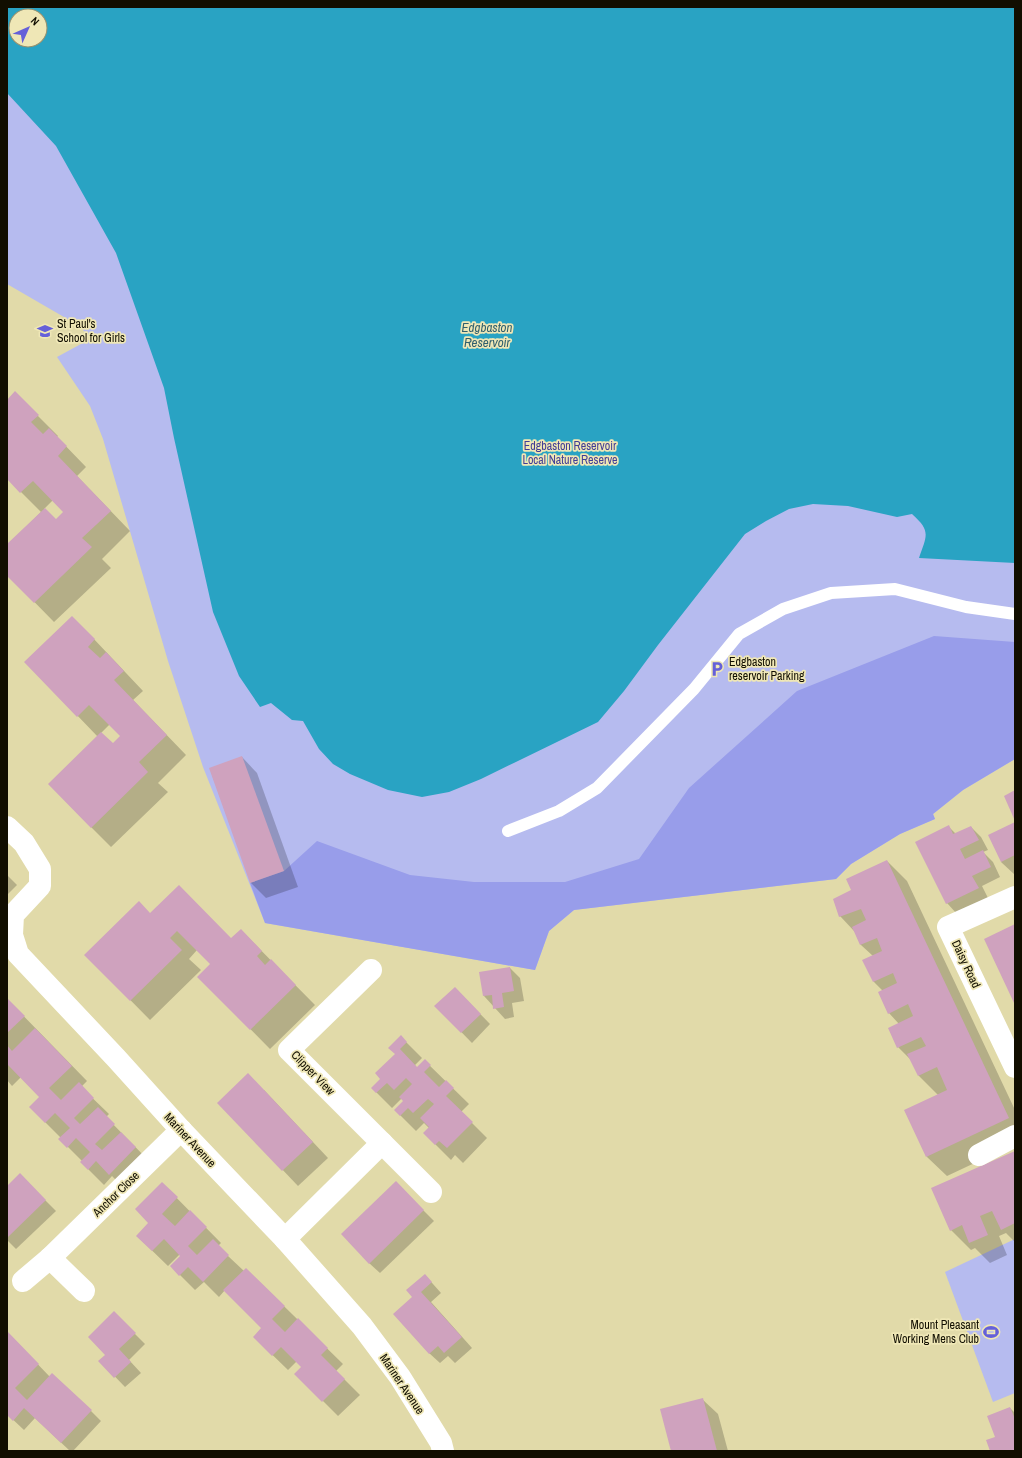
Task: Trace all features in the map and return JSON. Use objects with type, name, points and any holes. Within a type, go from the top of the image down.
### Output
[{"type":"street","name":"Mariner Avenue","points":[[7,827],[24,843],[40,869],[40,886],[13,915],[10,936],[18,954],[116,1058],[181,1130],[285,1239],[362,1326],[400,1377],[441,1443],[443,1451]]},
{"type":"street","name":"Daisy Road","points":[[1015,897],[948,927],[1015,1067]]},
{"type":"street","name":"Clipper View","points":[[371,970],[289,1050],[431,1192]]},
{"type":"street","name":"Anchor Close","points":[[23,1281],[50,1258],[181,1130]]},
{"type":"street","points":[[979,1155],[1015,1136]]},
{"type":"street","points":[[285,1239],[382,1143]]},
{"type":"street","points":[[50,1258],[84,1291]]},
{"type":"lane","points":[[508,831],[559,811],[597,788],[694,689],[739,634],[783,610],[831,592],[895,589],[966,607],[1015,614]]},
{"type":"green space","name":"Edgbaston Reservoir","points":[[7,7],[1015,7],[1015,759],[963,790],[933,814],[935,819],[900,834],[851,864],[836,879],[574,910],[549,931],[535,970],[265,923],[203,767],[168,661],[103,439],[90,406],[57,357],[92,338],[76,324],[7,284]]},
{"type":"green space","name":"Mount Pleasant Working Mens Club","points":[[1015,1239],[1015,1393],[993,1402],[945,1272]]},
{"type":"shaded area","points":[[934,636],[1015,642],[1015,759],[963,790],[933,814],[935,819],[900,834],[851,864],[836,879],[574,910],[549,931],[535,970],[265,923],[250,883],[284,871],[317,841],[410,875],[474,882],[565,882],[639,859],[689,788],[797,691]]},
{"type":"water","name":"Edgbaston Reservoir","points":[[7,7],[1015,7],[1015,563],[919,558],[926,534],[925,529],[912,514],[897,517],[848,506],[813,504],[789,509],[745,534],[624,691],[598,722],[481,779],[449,792],[422,797],[388,790],[350,774],[333,764],[319,749],[303,721],[292,720],[271,703],[260,707],[239,676],[213,612],[164,388],[116,253],[56,146],[7,93]]},
{"type":"building","points":[[15,391],[39,415],[31,422],[43,434],[49,428],[67,446],[58,456],[111,511],[82,538],[92,547],[34,603],[7,576],[7,544],[45,508],[56,519],[63,512],[33,481],[20,493],[7,479],[7,400]]},
{"type":"building","points":[[72,616],[95,639],[88,647],[100,658],[106,652],[124,671],[114,680],[167,735],[139,762],[148,772],[91,828],[48,784],[101,732],[113,743],[120,736],[89,705],[77,717],[24,662]]},
{"type":"building","points":[[242,756],[284,871],[250,883],[209,768]]},
{"type":"building","points":[[1015,790],[1015,821],[1004,796]]},
{"type":"building","points":[[1015,822],[1015,855],[1001,862],[988,835]]},
{"type":"building","points":[[949,825],[953,834],[971,826],[979,840],[960,849],[965,859],[983,850],[991,867],[972,876],[979,888],[946,904],[915,842]]},
{"type":"building","points":[[887,860],[1009,1118],[926,1157],[904,1110],[947,1090],[937,1067],[918,1076],[907,1054],[926,1046],[921,1037],[897,1048],[888,1028],[913,1016],[908,1004],[888,1014],[878,992],[897,983],[893,973],[873,982],[862,960],[882,951],[877,938],[860,945],[852,927],[866,920],[861,909],[839,917],[833,899],[851,890],[846,879]]},
{"type":"building","points":[[179,885],[231,938],[241,929],[262,951],[257,956],[265,965],[271,959],[296,985],[250,1030],[197,977],[210,964],[177,931],[170,938],[182,950],[130,1001],[84,955],[139,901],[150,913]]},
{"type":"building","points":[[1015,924],[1015,1005],[984,939]]},
{"type":"building","points":[[510,967],[514,991],[502,993],[504,1007],[493,1009],[492,995],[483,996],[479,972]]},
{"type":"building","points":[[455,987],[481,1014],[461,1033],[434,1006]]},
{"type":"building","points":[[7,998],[25,1016],[7,1033]]},
{"type":"building","points":[[35,1028],[72,1066],[49,1088],[61,1100],[79,1082],[94,1098],[74,1118],[80,1124],[98,1107],[115,1124],[95,1144],[102,1150],[121,1132],[136,1147],[109,1175],[96,1161],[88,1170],[80,1162],[90,1152],[76,1138],[67,1148],[58,1139],[70,1128],[55,1113],[45,1123],[29,1107],[39,1097],[7,1064],[7,1045],[12,1051]]},
{"type":"building","points":[[401,1035],[407,1042],[400,1049],[417,1067],[425,1059],[431,1065],[424,1072],[439,1087],[446,1080],[454,1088],[446,1096],[473,1122],[447,1148],[439,1141],[435,1145],[423,1133],[429,1127],[420,1118],[434,1104],[428,1099],[413,1113],[408,1108],[400,1116],[394,1110],[403,1101],[399,1097],[412,1084],[406,1078],[394,1090],[387,1083],[376,1093],[371,1088],[380,1079],[375,1073],[395,1054],[388,1048]]},
{"type":"building","points":[[248,1073],[313,1142],[282,1171],[217,1103]]},
{"type":"building","points":[[1015,1151],[1015,1223],[1001,1230],[992,1211],[980,1216],[988,1235],[969,1243],[962,1225],[950,1231],[931,1188]]},
{"type":"building","points":[[20,1173],[46,1200],[7,1238],[7,1186]]},
{"type":"building","points":[[396,1181],[424,1210],[369,1264],[341,1234]]},
{"type":"building","points":[[162,1182],[178,1197],[162,1214],[175,1226],[190,1210],[207,1227],[188,1246],[197,1255],[213,1239],[229,1255],[203,1282],[188,1267],[179,1276],[170,1266],[180,1256],[164,1239],[152,1251],[136,1236],[148,1223],[135,1209]]},
{"type":"building","points":[[246,1268],[285,1306],[272,1319],[285,1332],[298,1318],[328,1348],[321,1355],[345,1379],[322,1402],[294,1374],[301,1367],[281,1347],[272,1356],[253,1337],[261,1328],[223,1290]]},
{"type":"building","points":[[425,1274],[432,1282],[421,1292],[462,1337],[444,1353],[438,1346],[429,1354],[393,1314],[412,1297],[406,1290]]},
{"type":"building","points":[[114,1311],[136,1333],[119,1349],[131,1362],[114,1378],[98,1361],[105,1355],[88,1337]]},
{"type":"building","points":[[7,1331],[39,1364],[15,1388],[27,1400],[52,1373],[92,1410],[61,1443],[24,1408],[13,1421],[7,1415]]},
{"type":"building","points":[[703,1398],[717,1451],[671,1451],[660,1409]]},
{"type":"building","points":[[1010,1407],[1015,1419],[1015,1451],[990,1451],[986,1440],[995,1437],[987,1416]]},
{"type":"place","name":"St Paul's School for Girls","points":[[45,331]]},
{"type":"place","name":"Edgbaston reservoir Parking","points":[[717,669]]},
{"type":"place","name":"Mount Pleasant Working Mens Club","points":[[991,1332]]},
{"type":"park label","name":"Edgbaston Reservoir Local Nature Reserve","points":[[570,453]]}]
